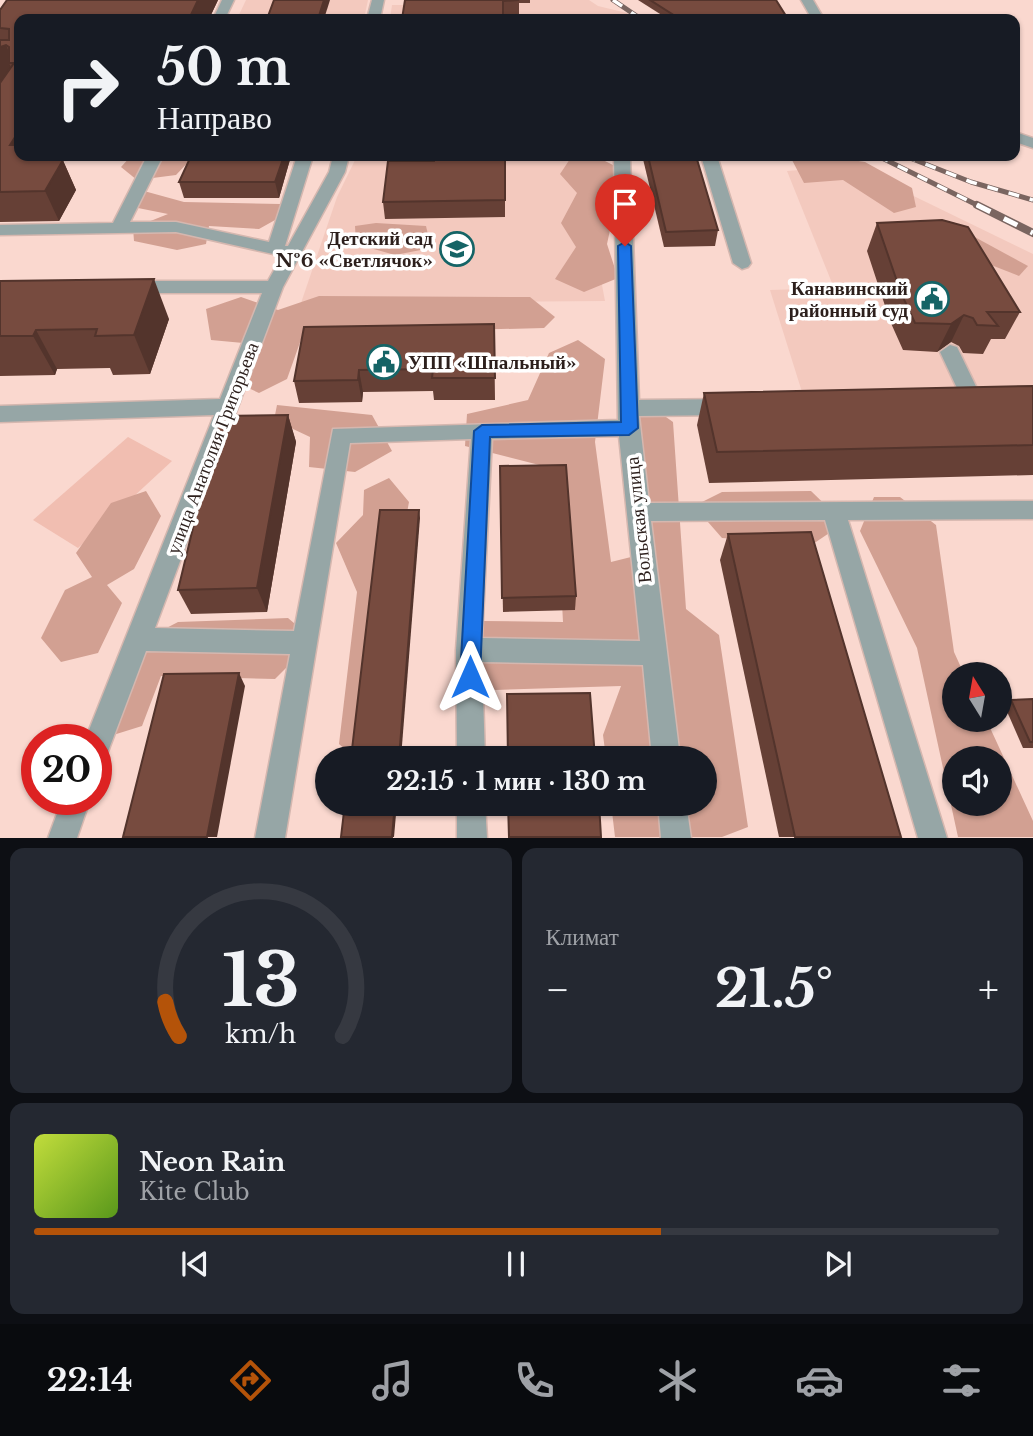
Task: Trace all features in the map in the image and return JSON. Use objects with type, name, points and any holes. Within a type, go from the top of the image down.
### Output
[{"type":"street","points":[[119,228],[152,161]]},
{"type":"street","points":[[0,230],[176,227],[284,251],[304,161]]},
{"type":"street","name":"улица Анатолия Григорьева","points":[[105,724],[274,287],[284,251],[337,172],[340,161]]},
{"type":"street","name":"Вольская улица","points":[[622,161],[629,418],[652,653],[664,746]]},
{"type":"street","points":[[711,161],[742,263]]},
{"type":"street","points":[[110,286],[274,287]]},
{"type":"street","points":[[950,352],[974,403]]},
{"type":"street","points":[[947,403],[998,402]]},
{"type":"street","points":[[270,838],[341,435],[482,431],[753,406]]},
{"type":"street","points":[[0,414],[227,407]]},
{"type":"street","points":[[471,746],[470,650],[482,431]]},
{"type":"street","points":[[637,512],[1033,510]]},
{"type":"street","points":[[834,511],[933,838]]},
{"type":"street","points":[[137,639],[304,643]]},
{"type":"street","points":[[470,650],[652,653]]},
{"type":"street","points":[[62,838],[70,815]]},
{"type":"street","points":[[471,816],[472,838]]},
{"type":"street","points":[[673,816],[676,838]]},
{"type":"shaded area","points":[[246,0],[368,0],[365,14],[239,14]]},
{"type":"shaded area","points":[[409,0],[589,0],[598,6],[629,14],[391,14],[392,5],[408,5]]},
{"type":"shaded area","points":[[126,161],[189,161],[176,175],[137,180],[121,167]]},
{"type":"shaded area","name":"Детский сад №6 «Светлячок»","points":[[355,161],[579,161],[605,301],[301,303],[337,197]]},
{"type":"shaded area","points":[[569,161],[605,161],[613,165],[617,178],[602,189],[615,207],[607,244],[618,278],[584,292],[555,279],[576,247],[561,223],[577,193],[560,174]]},
{"type":"shaded area","points":[[793,161],[865,162],[912,188],[916,207],[894,213],[843,180],[804,183]]},
{"type":"shaded area","points":[[852,166],[1033,254],[1033,390],[802,392],[770,290],[834,288],[787,171]]},
{"type":"shaded area","points":[[144,191],[184,202],[280,204],[284,215],[259,229],[209,226],[206,244],[177,250],[134,241],[133,228],[168,214],[133,207]]},
{"type":"shaded area","points":[[376,223],[426,226],[431,248],[395,255],[356,244],[355,226]]},
{"type":"shaded area","points":[[971,235],[1028,266],[1019,276],[986,263]]},
{"type":"shaded area","points":[[319,296],[530,297],[555,317],[544,328],[303,334],[287,379],[259,393],[231,380],[254,344],[211,340],[206,309],[241,297],[278,310]]},
{"type":"shaded area","points":[[578,340],[605,359],[595,442],[611,562],[651,552],[634,420],[645,402],[673,422],[686,609],[719,635],[748,827],[722,837],[615,837],[613,816],[717,816],[717,746],[604,746],[603,735],[621,686],[495,690],[455,656],[482,621],[563,622],[555,469],[465,446],[467,414],[528,400],[549,353]]},
{"type":"shaded area","points":[[277,405],[372,415],[392,451],[355,472],[309,467],[310,437],[274,420]]},
{"type":"shaded area","points":[[128,437],[172,461],[78,548],[33,520]]},
{"type":"shaded area","points":[[389,478],[409,502],[393,589],[358,746],[341,746],[339,744],[357,592],[336,543],[363,515],[364,490]]},
{"type":"shaded area","points":[[146,491],[161,516],[134,569],[107,585],[122,603],[98,653],[61,662],[41,638],[65,590],[92,577],[76,553],[111,503]]},
{"type":"shaded area","points":[[811,491],[844,523],[813,544],[722,538],[694,506],[722,492]]},
{"type":"shaded area","points":[[874,497],[900,497],[936,525],[954,652],[959,662],[942,662],[942,732],[992,732],[998,746],[942,746],[942,763],[917,648],[860,531]]},
{"type":"shaded area","points":[[288,618],[314,640],[275,679],[161,676],[142,726],[112,735],[124,650],[178,622]]},
{"type":"shaded area","points":[[1012,775],[1033,821],[1033,837],[958,837],[953,816],[1012,816]]},
{"type":"building","points":[[7,0],[198,0],[191,14],[14,14],[14,63],[9,63],[9,47],[0,47],[0,40],[9,40],[9,29],[0,28],[0,10]]},
{"type":"building","points":[[274,0],[324,0],[320,14],[269,14]]},
{"type":"building","points":[[405,0],[519,0],[503,1],[503,14],[403,14]]},
{"type":"building","points":[[650,0],[776,0],[785,14],[672,14]]},
{"type":"building","points":[[14,63],[14,139],[10,145],[14,145],[14,161],[62,161],[45,191],[0,192],[0,83]]},
{"type":"building","points":[[189,161],[282,161],[275,182],[179,182]]},
{"type":"building","points":[[388,161],[505,161],[505,200],[383,202]]},
{"type":"building","points":[[649,161],[697,161],[718,230],[666,232]]},
{"type":"building","points":[[942,220],[968,227],[1020,312],[987,312],[998,326],[977,325],[973,318],[964,315],[951,324],[915,323],[901,293],[877,223]]},
{"type":"building","points":[[154,279],[134,335],[95,336],[97,329],[36,330],[33,336],[0,336],[0,281]]},
{"type":"building","points":[[494,324],[495,378],[432,378],[433,369],[359,370],[358,380],[294,381],[304,327]]},
{"type":"building","points":[[1033,386],[1033,445],[717,452],[704,393]]},
{"type":"building","points":[[288,415],[257,588],[178,590],[220,416]]},
{"type":"building","points":[[566,465],[576,596],[502,598],[500,466]]},
{"type":"building","points":[[380,510],[419,510],[400,746],[352,746]]},
{"type":"building","points":[[811,532],[901,837],[795,837],[728,534]]},
{"type":"building","points":[[239,673],[207,837],[123,837],[164,674]]},
{"type":"building","points":[[590,693],[594,746],[508,746],[507,694]]},
{"type":"building","points":[[1033,699],[1033,742],[1030,742],[1012,700]]},
{"type":"building","points":[[343,816],[394,816],[392,837],[341,837]]},
{"type":"building","points":[[508,816],[600,816],[601,837],[509,837]]},
{"type":"railway","points":[[613,0],[634,14]]},
{"type":"railway","points":[[888,161],[981,207]]},
{"type":"railway","points":[[918,161],[971,182],[1033,200]]},
{"type":"railway","points":[[977,205],[981,207]]},
{"type":"railway","points":[[981,207],[1033,233]]},
{"type":"place","name":"Детский сад №6 «Светлячок»","points":[[457,249]]},
{"type":"place","name":"Канавинский районный суд","points":[[932,299]]},
{"type":"place","name":"УПП «Шпальный»","points":[[384,362]]},
{"type":"route","points":[[470,677],[482,431],[629,428],[625,246]]}]
